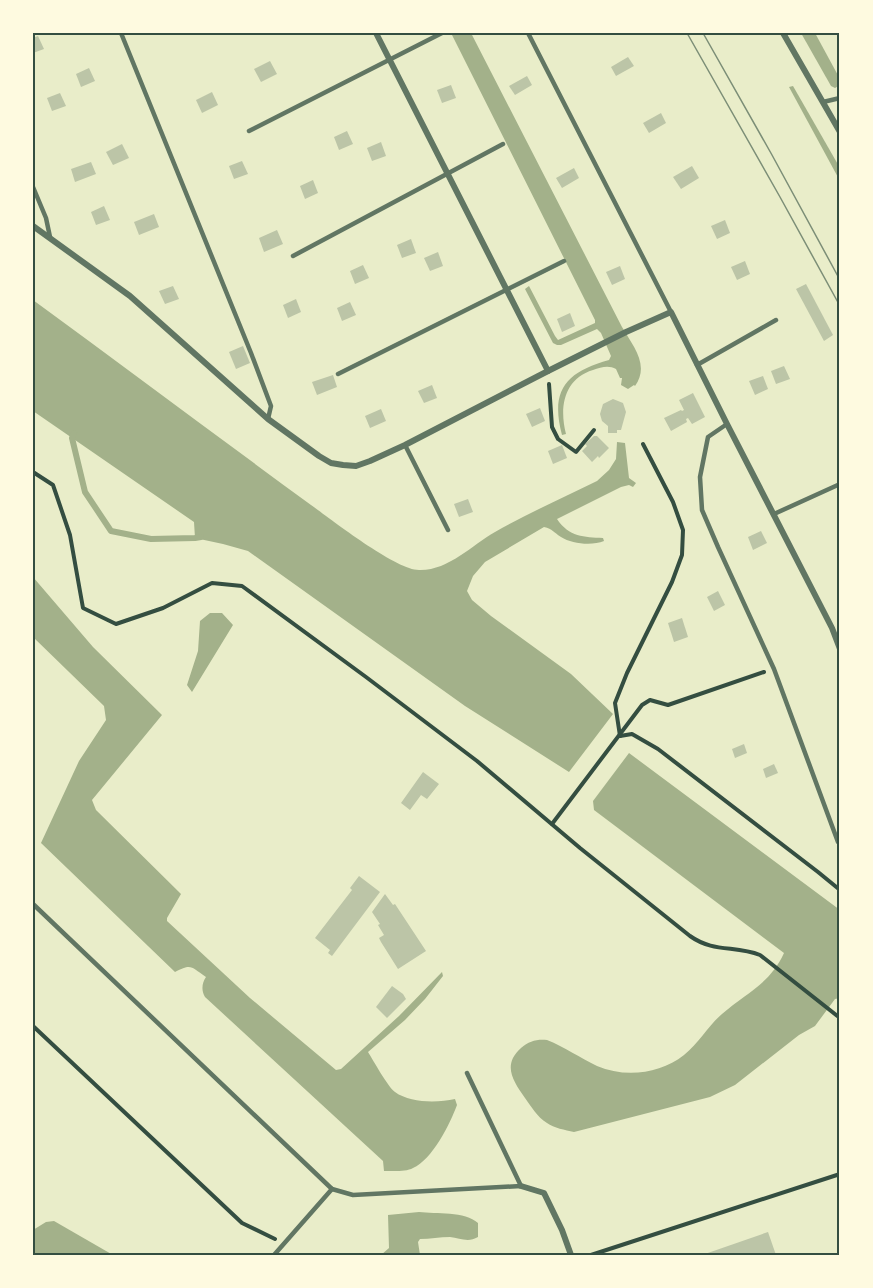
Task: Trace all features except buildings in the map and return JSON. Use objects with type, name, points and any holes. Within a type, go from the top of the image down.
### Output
[{"type":"street","points":[[376,33],[548,371]]},
{"type":"street","points":[[783,33],[840,132]]},
{"type":"street","points":[[33,225],[130,296],[268,419],[319,456],[331,463],[343,465],[356,466],[405,445],[548,371],[671,312],[832,628],[840,648]]},
{"type":"street","points":[[521,1186],[544,1193],[571,1255]]},
{"type":"lane","points":[[121,33],[251,353],[271,406],[268,419]]},
{"type":"lane","points":[[249,131],[442,33]]},
{"type":"lane","points":[[528,33],[671,312]]},
{"type":"lane","points":[[823,102],[840,98]]},
{"type":"lane","points":[[293,256],[502,144]]},
{"type":"lane","points":[[33,187],[46,218],[50,237]]},
{"type":"lane","points":[[338,374],[564,261]]},
{"type":"lane","points":[[697,365],[776,320]]},
{"type":"lane","points":[[727,424],[708,437],[700,477],[702,510],[774,669],[840,844]]},
{"type":"lane","points":[[405,445],[448,531]]},
{"type":"lane","points":[[774,514],[840,484]]},
{"type":"lane","points":[[832,628],[840,625]]},
{"type":"lane","points":[[33,904],[332,1189],[353,1195],[521,1186],[467,1073]]},
{"type":"lane","points":[[274,1255],[332,1189]]},
{"type":"path","points":[[548,371],[552,427],[558,439],[576,452],[594,430]]},
{"type":"path","points":[[620,736],[615,703],[627,673],[672,582],[682,555],[683,530],[673,502],[643,444]]},
{"type":"path","points":[[33,472],[53,485],[70,535],[83,608],[116,624],[164,608],[212,583],[242,586],[477,761],[626,885],[700,943],[715,948],[749,951],[760,955],[840,1018]]},
{"type":"path","points":[[552,824],[642,705],[650,700],[668,705],[774,669]]},
{"type":"path","points":[[620,736],[632,734],[658,748],[840,890]]},
{"type":"path","points":[[33,1026],[242,1223],[284,1243]]},
{"type":"path","points":[[591,1255],[840,1174]]},
{"type":"shaded area","points":[[451,33],[471,33],[638,356],[641,371],[639,378],[635,386],[628,389],[621,385],[622,378],[616,369],[611,367],[593,370],[576,380],[566,395],[564,404],[566,434],[562,435],[558,406],[565,385],[582,370],[609,360],[611,356],[597,329],[561,345],[553,343],[525,289],[529,286],[558,340],[595,323]]},
{"type":"shaded area","points":[[801,33],[815,33],[840,79],[840,85],[835,88],[831,86]]},
{"type":"shaded area","points":[[793,86],[840,168],[840,181],[789,87]]},
{"type":"shaded area","points":[[33,300],[348,532],[395,562],[409,568],[430,569],[450,562],[507,525],[597,481],[609,470],[616,459],[617,442],[625,443],[629,478],[636,483],[633,487],[629,485],[621,487],[557,519],[572,533],[603,538],[604,541],[588,544],[576,543],[544,527],[485,562],[473,576],[467,591],[472,600],[571,674],[613,714],[569,772],[465,706],[248,551],[195,538],[194,522],[33,411]]},
{"type":"shaded area","points":[[33,577],[93,647],[162,715],[92,800],[96,810],[181,894],[167,921],[250,998],[336,1070],[341,1069],[399,1016],[442,972],[443,976],[425,999],[368,1052],[389,1085],[401,1096],[424,1101],[455,1099],[457,1105],[450,1122],[433,1150],[420,1164],[407,1170],[384,1171],[383,1161],[205,997],[202,987],[206,977],[191,967],[175,972],[41,843],[79,761],[106,720],[104,706],[33,637]]},
{"type":"shaded area","points":[[210,613],[222,613],[233,625],[192,692],[187,685],[198,651],[200,621]]},
{"type":"shaded area","points":[[629,753],[840,910],[840,998],[835,999],[815,1026],[799,1035],[735,1085],[710,1097],[574,1132],[556,1128],[543,1121],[513,1079],[512,1061],[521,1048],[533,1041],[547,1040],[608,1070],[631,1073],[653,1070],[684,1055],[722,1014],[772,973],[784,953],[594,810],[593,801]]},
{"type":"shaded area","points":[[419,1212],[466,1216],[478,1223],[478,1237],[467,1240],[450,1237],[420,1239],[418,1242],[420,1255],[381,1255],[389,1248],[388,1215]]},
{"type":"shaded area","points":[[54,1221],[113,1255],[33,1255],[33,1230],[46,1222]]},
{"type":"waterway","points":[[74,433],[72,438],[85,492],[111,531],[151,539],[201,537]]},
{"type":"tram line","points":[[687,33],[840,306]]},
{"type":"tram line","points":[[703,33],[840,280]]}]
